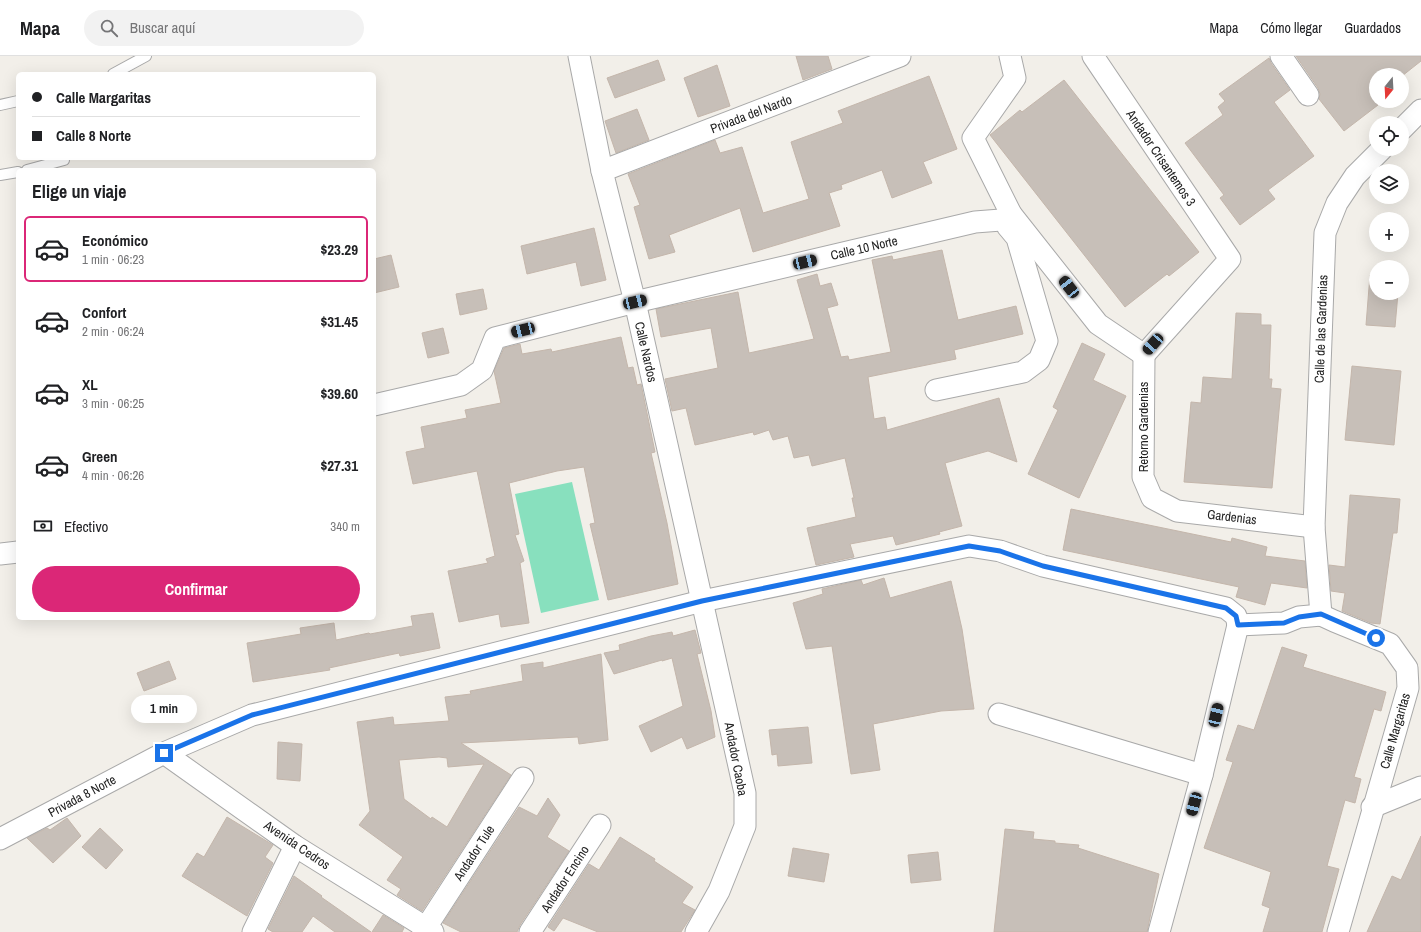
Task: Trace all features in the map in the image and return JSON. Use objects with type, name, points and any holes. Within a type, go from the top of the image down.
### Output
[{"type":"street","name":"Calle Nardos","points":[[579,56],[602,171],[635,302],[702,601]]},
{"type":"street","name":"Privada del Nardo","points":[[602,171],[900,56]]},
{"type":"street","points":[[936,390],[1024,372],[1039,360],[1047,341],[1018,238],[1006,217],[972,138],[1015,78],[1010,56]]},
{"type":"street","name":"Andador Crisantemos 3","points":[[1093,56],[1230,259],[1144,355]]},
{"type":"street","points":[[1281,56],[1308,95]]},
{"type":"street","points":[[1409,122],[1421,110]]},
{"type":"street","name":"Calle de las Gardenias","points":[[1314,528],[1325,233],[1340,197],[1355,176],[1375,156]]},
{"type":"street","points":[[1006,217],[1098,324],[1144,355]]},
{"type":"street","name":"Calle 10 Norte","points":[[376,405],[461,385],[482,370],[495,338],[635,302],[975,222],[1006,217]]},
{"type":"street","name":"Retorno Gardenias","points":[[1144,355],[1142,477],[1152,498]]},
{"type":"street","name":"Gardenias","points":[[1152,498],[1177,510],[1314,528]]},
{"type":"street","points":[[1159,932],[1202,775],[1238,625],[1284,623],[1299,617],[1321,614],[1314,528]]},
{"type":"street","name":"Privada 8 Norte","points":[[0,839],[164,753],[252,715],[702,601],[969,546],[1000,551],[1043,566],[1226,608],[1236,616],[1238,625]]},
{"type":"street","points":[[0,554],[16,552]]},
{"type":"street","name":"Andador Caoba","points":[[696,932],[719,891],[745,826],[745,793],[702,601]]},
{"type":"street","name":"Calle Margaritas","points":[[1321,614],[1334,621],[1390,644],[1407,668],[1408,688],[1372,807],[1338,932]]},
{"type":"street","points":[[999,714],[1202,775]]},
{"type":"street","name":"Avenida Cedros","points":[[164,753],[295,846],[427,931]]},
{"type":"street","name":"Andador Tule","points":[[427,931],[522,778]]},
{"type":"street","points":[[1372,807],[1421,787]]},
{"type":"street","name":"Andador Encino","points":[[530,932],[600,825]]},
{"type":"street","points":[[253,932],[295,846]]},
{"type":"lane","points":[[117,72],[146,56]]},
{"type":"lane","points":[[0,105],[16,101]]},
{"type":"lane","points":[[34,168],[63,160]]},
{"type":"lane","points":[[0,176],[16,172]]},
{"type":"green space","points":[[572,482],[599,600],[541,613],[515,494]]},
{"type":"building","points":[[796,56],[828,56],[832,69],[803,80]]},
{"type":"building","points":[[1296,56],[1421,56],[1421,61],[1409,70],[1409,68],[1369,68],[1369,108],[1374,108],[1344,131],[1319,99],[1320,94],[1318,88]]},
{"type":"building","points":[[1269,58],[1290,90],[1274,102],[1314,156],[1268,190],[1275,199],[1240,225],[1220,198],[1224,195],[1185,143],[1223,115],[1218,107],[1225,101],[1219,94]]},
{"type":"building","points":[[658,60],[665,80],[615,98],[607,78]]},
{"type":"building","points":[[717,65],[730,106],[698,117],[684,78]]},
{"type":"building","points":[[929,76],[957,149],[923,162],[932,183],[892,198],[882,170],[841,185],[842,189],[829,193],[840,226],[753,252],[740,208],[669,235],[675,252],[649,259],[634,207],[640,205],[628,174],[715,140],[720,153],[742,147],[763,213],[809,199],[791,142],[843,123],[838,111]]},
{"type":"building","points":[[1064,80],[1199,252],[1169,276],[1167,274],[1125,307],[990,135],[1020,110],[1022,112]]},
{"type":"building","points":[[637,109],[649,140],[616,153],[605,121]]},
{"type":"building","points":[[594,228],[606,280],[581,286],[576,262],[527,274],[521,246]]},
{"type":"building","points":[[942,250],[958,320],[1016,306],[1023,334],[954,350],[956,359],[868,377],[874,419],[885,417],[887,430],[999,398],[1017,462],[988,451],[945,463],[962,526],[939,532],[940,534],[896,545],[893,536],[850,544],[854,557],[816,565],[807,528],[856,517],[852,498],[854,498],[845,458],[812,466],[809,455],[794,458],[788,436],[773,440],[769,430],[754,435],[753,432],[695,445],[686,408],[672,411],[665,379],[718,368],[711,328],[661,337],[656,309],[738,292],[749,353],[814,339],[797,280],[817,274],[820,286],[831,283],[838,305],[827,308],[841,357],[848,356],[849,360],[891,352],[872,260],[892,256],[893,260]]},
{"type":"building","points":[[391,255],[399,287],[376,293],[376,259]]},
{"type":"building","points":[[1369,288],[1369,300],[1397,300],[1395,327],[1366,325]]},
{"type":"building","points":[[483,289],[487,309],[460,315],[456,294]]},
{"type":"building","points":[[1236,313],[1261,314],[1261,325],[1271,325],[1269,379],[1272,379],[1271,388],[1281,389],[1272,488],[1184,482],[1191,402],[1201,403],[1203,377],[1232,379]]},
{"type":"building","points":[[443,328],[449,353],[428,358],[422,333]]},
{"type":"building","points":[[621,337],[628,368],[633,367],[637,385],[641,384],[655,452],[651,453],[667,523],[678,584],[608,600],[590,524],[595,523],[584,467],[557,471],[509,483],[519,534],[515,535],[524,561],[520,563],[529,623],[501,627],[499,614],[459,622],[448,571],[488,563],[486,559],[495,556],[477,471],[413,484],[406,452],[425,448],[421,427],[467,418],[465,410],[501,403],[494,371],[504,348],[520,344],[522,354],[551,349],[552,352]]},
{"type":"building","points":[[1082,343],[1105,354],[1093,380],[1126,396],[1079,498],[1028,474],[1058,410],[1053,407]]},
{"type":"building","points":[[1352,366],[1401,371],[1394,445],[1345,440]]},
{"type":"building","points":[[1350,495],[1400,499],[1397,533],[1393,533],[1380,624],[1371,623],[1342,611],[1345,593],[1331,591],[1329,565],[1345,567]]},
{"type":"building","points":[[1071,509],[1231,542],[1232,538],[1267,547],[1265,556],[1305,561],[1307,588],[1271,583],[1265,605],[1236,597],[1239,587],[1063,550]]},
{"type":"building","points":[[884,578],[890,598],[951,581],[962,629],[974,709],[941,711],[873,724],[880,770],[851,774],[832,646],[806,649],[793,603],[823,594],[822,589],[861,580],[863,585]]},
{"type":"building","points":[[433,613],[440,648],[400,656],[399,653],[329,668],[330,670],[253,682],[247,643],[301,634],[300,628],[334,623],[336,640],[413,626],[411,616]]},
{"type":"building","points":[[695,630],[701,653],[697,654],[711,711],[715,737],[687,749],[682,737],[651,752],[639,726],[683,706],[672,658],[614,674],[604,653],[620,650],[619,645],[651,636],[672,632],[673,636]]},
{"type":"building","points":[[1282,647],[1307,655],[1303,667],[1386,692],[1381,711],[1374,709],[1354,777],[1361,779],[1355,803],[1345,800],[1327,866],[1339,869],[1322,932],[1263,932],[1270,908],[1262,905],[1271,872],[1204,848],[1233,762],[1226,760],[1238,725],[1254,730]]},
{"type":"building","points":[[601,654],[608,740],[579,744],[578,737],[461,743],[511,775],[422,911],[397,895],[401,889],[387,880],[403,857],[359,825],[370,811],[357,722],[393,717],[394,725],[449,721],[445,697],[471,694],[470,691],[523,681],[521,665],[543,662],[543,668]],"holes":[[[439,757],[447,758],[448,767],[484,764],[447,827],[432,817],[431,819],[404,799],[399,760]]]},
{"type":"building","points":[[169,661],[176,679],[144,691],[137,673]]},
{"type":"building","points":[[808,727],[812,763],[778,766],[777,754],[772,755],[769,730]]},
{"type":"building","points":[[278,742],[302,744],[300,781],[277,779]]},
{"type":"building","points":[[548,798],[560,815],[547,837],[569,851],[520,925],[517,932],[461,932],[443,923],[519,807],[537,816]]},
{"type":"building","points":[[227,817],[273,845],[265,857],[273,863],[247,916],[182,876],[197,853],[204,857]]},
{"type":"building","points":[[67,818],[81,836],[53,863],[27,838],[47,828],[50,830]]},
{"type":"building","points":[[100,828],[123,850],[106,869],[82,847]]},
{"type":"building","points":[[1005,829],[1034,832],[1033,839],[1079,845],[1078,848],[1159,874],[1147,932],[994,932]]},
{"type":"building","points":[[1421,836],[1421,932],[1367,932],[1392,876],[1401,880]]},
{"type":"building","points":[[620,837],[655,859],[654,861],[693,887],[682,903],[695,910],[681,932],[598,932],[563,918],[554,931],[548,927],[589,864],[599,870]]},
{"type":"building","points":[[793,848],[829,854],[824,882],[788,876]]},
{"type":"building","points":[[938,852],[941,880],[911,883],[908,855]]},
{"type":"building","points":[[294,876],[371,932],[335,932],[313,916],[302,932],[273,932],[268,929]]},
{"type":"building","points":[[383,915],[404,928],[402,932],[372,932]]},
{"type":"route","points":[[164,753],[252,715],[702,601],[969,546],[1000,551],[1043,566],[1226,608],[1236,616],[1238,625],[1284,623],[1299,617],[1321,614],[1334,621],[1376,638]]}]
